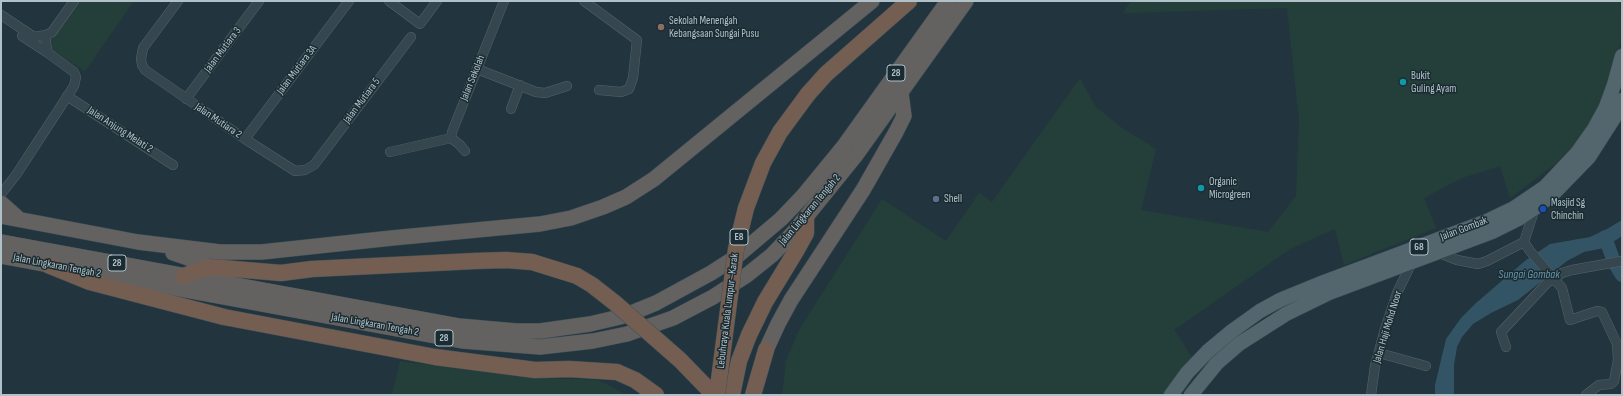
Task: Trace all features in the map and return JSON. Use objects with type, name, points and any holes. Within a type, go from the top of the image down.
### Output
[{"type":"highway","points":[[1,216],[138,242],[220,252],[262,252],[540,224],[585,214],[626,197],[654,178],[872,1]]},
{"type":"highway","name":"Lebuhraya Kuala Lumpur–Karak","points":[[717,395],[736,249],[746,208],[763,163],[780,132],[808,94],[826,74],[909,1]]},
{"type":"highway","name":"Jalan Lingkaran Tengah 2","points":[[1,242],[459,326],[492,330],[540,331],[590,324],[624,316],[656,303],[736,257],[781,219],[803,196],[844,146],[948,1]]},
{"type":"highway","name":"Jalan Lingkaran Tengah 2","points":[[1,256],[463,341],[540,347],[593,341],[628,334],[673,318],[713,297],[747,275],[772,255],[806,218],[856,155],[966,1]]},
{"type":"highway","points":[[753,395],[766,350],[778,324],[791,300],[863,190],[904,116],[901,93]]},
{"type":"highway","points":[[1,203],[20,220]]},
{"type":"highway","name":"Lebuhraya Kuala Lumpur–Karak","points":[[732,395],[739,361],[749,335],[765,302],[806,232],[806,218]]},
{"type":"highway","points":[[138,242],[188,258],[210,267],[281,273],[312,269],[506,260],[532,262],[577,276],[592,285],[615,302],[680,360],[714,395]]},
{"type":"highway","points":[[48,265],[90,282],[224,317],[435,357],[535,370],[569,369],[617,372],[635,380],[656,395]]},
{"type":"highway","points":[[183,276],[210,267]]},
{"type":"main road","name":"Jalan Gombak","points":[[1171,395],[1187,373],[1208,352],[1260,311],[1280,300],[1324,282],[1487,221],[1514,208],[1545,187],[1578,153],[1594,129],[1606,107],[1622,56]]},
{"type":"main road","name":"Jalan Gombak","points":[[1191,395],[1217,363],[1239,344],[1286,314],[1329,293],[1492,232],[1520,218],[1535,208],[1552,195],[1589,157],[1614,118],[1622,100]]},
{"type":"street","points":[[1,15],[34,37],[46,35],[52,32],[74,1]]},
{"type":"street","name":"Jalan Mutiara 2","points":[[178,1],[143,48],[141,59],[142,65],[146,70],[245,139],[295,171],[305,170],[314,165]]},
{"type":"street","name":"Jalan Mutiara 3","points":[[186,99],[260,1]]},
{"type":"street","name":"Jalan Mutiara 3A","points":[[245,139],[349,1]]},
{"type":"street","points":[[389,1],[420,24],[438,1]]},
{"type":"street","name":"Jalan Sekolah","points":[[451,138],[452,132],[504,1]]},
{"type":"street","points":[[584,1],[637,40],[633,78],[629,89],[621,92],[599,90]]},
{"type":"street","points":[[1,22],[74,72],[76,77],[74,86],[16,175],[1,194]]},
{"type":"street","points":[[46,35],[48,53]]},
{"type":"street","name":"Jalan Mutiara 5","points":[[314,165],[411,37]]},
{"type":"street","points":[[478,69],[536,92],[545,93],[567,86]]},
{"type":"street","points":[[511,109],[520,85]]},
{"type":"street","name":"Jalan Anjung Melati 2","points":[[67,96],[173,165]]},
{"type":"street","points":[[390,152],[451,138],[465,151]]},
{"type":"street","points":[[1437,252],[1457,260],[1478,264],[1487,261],[1524,242],[1535,208]]},
{"type":"street","points":[[1524,242],[1562,288],[1570,320],[1597,311],[1602,312],[1616,344],[1618,360],[1614,381],[1611,384],[1599,385],[1586,395]]},
{"type":"street","points":[[1506,347],[1501,332],[1547,283],[1562,273],[1572,270],[1621,261]]},
{"type":"street","name":"Jalan Haji Mohd Noor","points":[[1371,395],[1375,366],[1391,308],[1412,262]]},
{"type":"street","points":[[1379,353],[1426,366]]},
{"type":"green space","points":[[78,1],[134,1],[85,71],[54,52],[50,45],[51,39]]},
{"type":"green space","points":[[1131,1],[1620,1],[1622,37],[1605,93],[1584,135],[1554,165],[1510,198],[1500,166],[1462,178],[1424,198],[1436,228],[1344,265],[1335,229],[1290,249],[1174,330],[1194,360],[1169,386],[1163,395],[782,395],[786,361],[799,330],[882,199],[946,241],[979,193],[992,202],[1080,78],[1095,106],[1122,128],[1156,149],[1141,210],[1268,232],[1296,196],[1299,120],[1287,8],[1123,13]]},
{"type":"green space","points":[[1231,177],[1240,178],[1238,189],[1229,188]]},
{"type":"green space","points":[[400,361],[522,377],[598,380],[627,395],[392,395]]},
{"type":"water","name":"Sungai Gombak","points":[[1622,220],[1622,236],[1604,248],[1584,252],[1567,261],[1518,300],[1491,313],[1473,324],[1462,337],[1457,347],[1454,365],[1454,395],[1435,395],[1435,385],[1446,339],[1461,318],[1476,303],[1526,260],[1550,244],[1590,237]]},
{"type":"waterway","points":[[1605,237],[1614,262],[1622,275]]},
{"type":"place","name":"Sekolah Menengah Kebangsaan Sungai Pusu","points":[[661,27]]},
{"type":"place","name":"Bukit Guling Ayam","points":[[1403,82]]},
{"type":"place","name":"Organic Microgreen","points":[[1201,188]]},
{"type":"place","name":"Shell","points":[[936,199]]},
{"type":"place","name":"Masjid Sg Chinchin","points":[[1543,209]]}]
